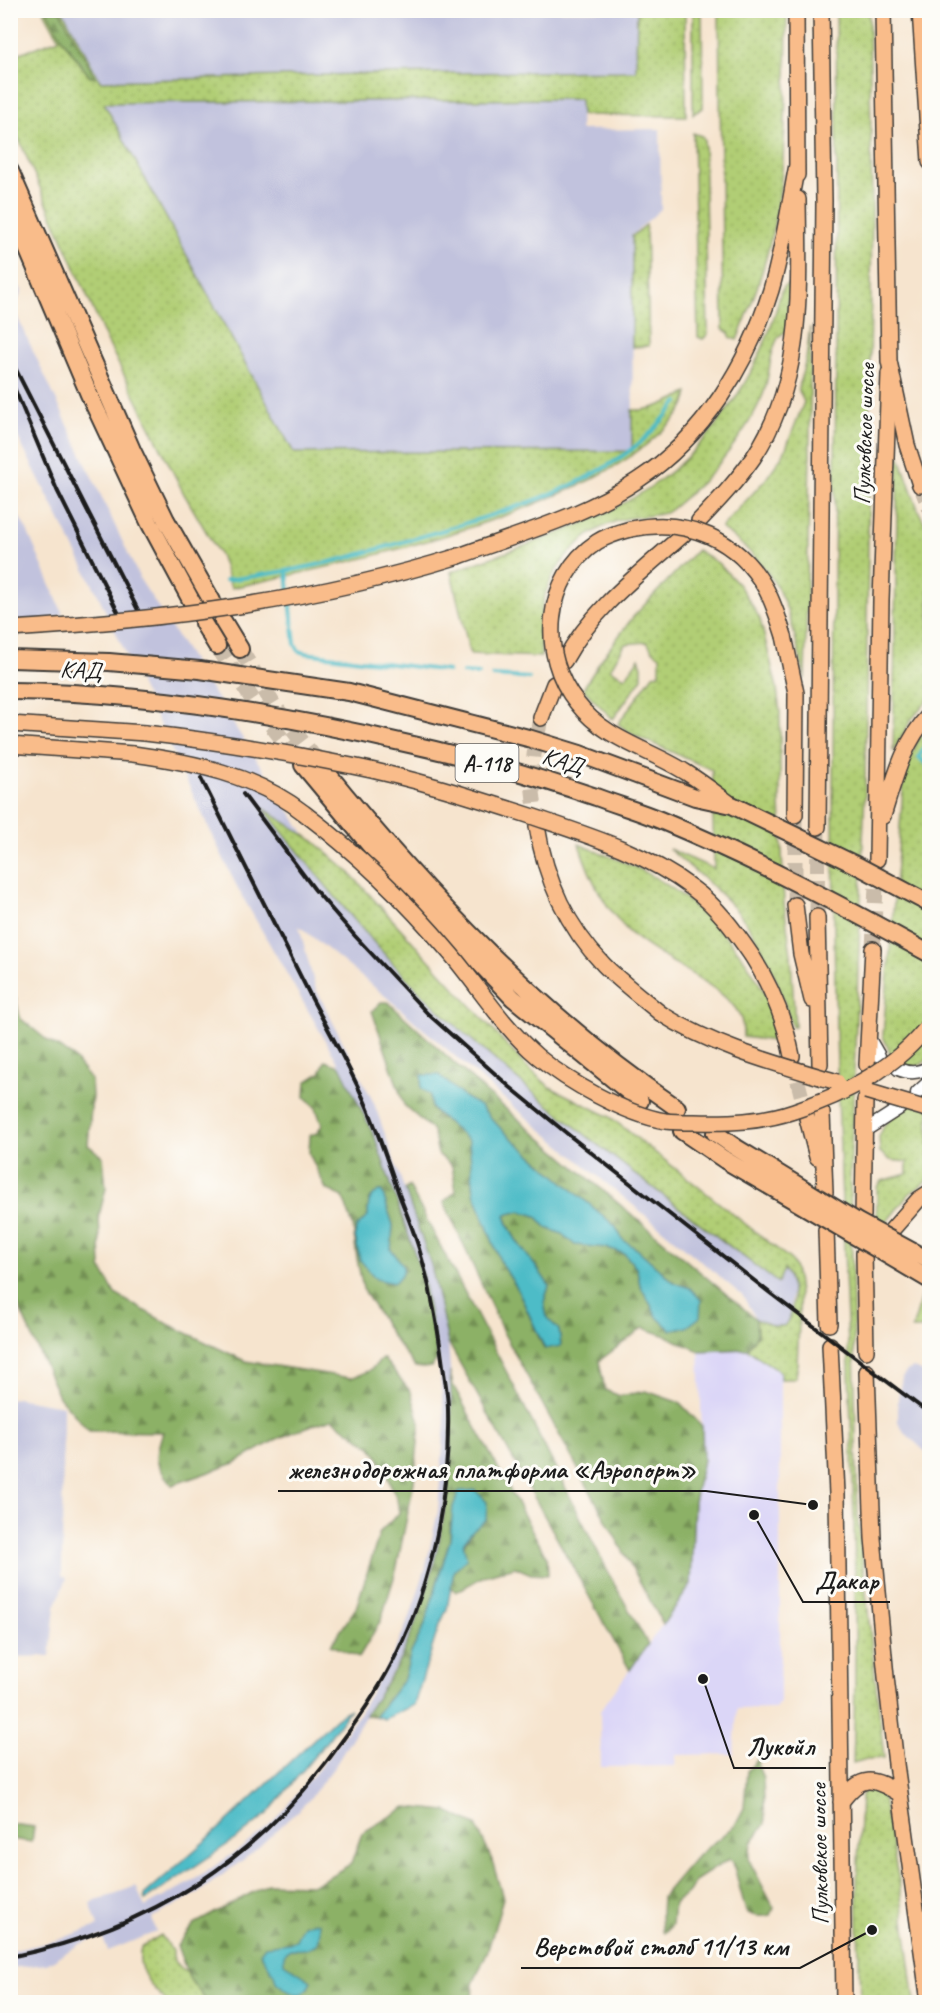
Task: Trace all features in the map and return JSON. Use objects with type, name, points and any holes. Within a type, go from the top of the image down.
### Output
[{"type":"highway","points":[[10,171],[132,450],[166,520],[212,601]]},
{"type":"highway","points":[[10,208],[89,394],[150,524],[193,603]]},
{"type":"highway","points":[[223,621],[240,649]]},
{"type":"highway","points":[[203,623],[217,646]]},
{"type":"highway","name":"КАД","points":[[10,659],[109,662],[200,670],[349,692],[528,738],[580,754],[695,797],[732,805],[930,904]]},
{"type":"highway","name":"КАД","points":[[10,691],[90,694],[206,705],[342,728],[468,758],[546,780],[658,819],[789,878],[930,954]]},
{"type":"highway","points":[[303,765],[388,867],[513,998],[640,1101]]},
{"type":"highway","points":[[324,770],[406,866],[518,981],[575,1032],[677,1108]]},
{"type":"highway","points":[[682,1131],[730,1154],[930,1261]]},
{"type":"highway","points":[[715,1133],[730,1154],[930,1280]]},
{"type":"main road","points":[[699,521],[736,481],[753,458],[770,429],[782,400],[790,367],[797,326],[799,273],[796,10]]},
{"type":"main road","name":"Пулковское шоссе","points":[[818,827],[824,213],[821,10]]},
{"type":"main road","name":"Пулковское шоссе","points":[[877,859],[881,600],[889,361],[883,10]]},
{"type":"main road","points":[[920,10],[930,162]]},
{"type":"main road","points":[[10,629],[103,624],[209,612],[278,601],[357,584],[459,556],[560,519],[638,481],[692,434],[734,376],[771,291],[784,238],[797,165]]},
{"type":"main road","points":[[889,361],[907,446],[920,485]]},
{"type":"main road","points":[[732,805],[687,772],[619,739],[596,723],[578,705],[564,684],[552,650],[552,616],[556,597],[570,570],[582,555],[597,542],[616,532],[650,525],[686,527],[704,532],[718,539],[737,554],[766,589],[784,636],[796,693],[795,815]]},
{"type":"main road","points":[[564,661],[582,633],[615,595],[684,534]]},
{"type":"main road","points":[[541,718],[555,684]]},
{"type":"main road","points":[[879,831],[901,760],[919,726],[930,714]]},
{"type":"main road","points":[[10,724],[104,729],[220,742],[354,766],[463,794],[632,852],[694,889],[716,908],[752,956],[769,987],[781,1016],[792,1056]]},
{"type":"main road","points":[[10,746],[133,754],[174,760],[243,779],[274,793],[303,812],[375,874],[450,952],[509,1027],[536,1055],[585,1090],[613,1103],[665,1121],[723,1123],[758,1120],[812,1105],[858,1083],[879,1069],[904,1050],[930,1023]]},
{"type":"main road","points":[[537,826],[542,855],[552,884],[567,916],[583,941],[605,966],[660,1013],[677,1024],[740,1051],[837,1082]]},
{"type":"main road","points":[[795,905],[801,954],[819,1027]]},
{"type":"main road","points":[[817,917],[820,1064]]},
{"type":"main road","points":[[873,949],[868,1037],[873,1060]]},
{"type":"main road","points":[[863,1216],[866,1095],[930,1110]]},
{"type":"main road","points":[[807,1118],[824,1190],[822,1113]]},
{"type":"main road","points":[[890,1232],[919,1199],[930,1192]]},
{"type":"main road","points":[[826,1230],[829,1324]]},
{"type":"main road","points":[[866,1259],[866,1352]]},
{"type":"main road","name":"Пулковское шоссе","points":[[830,1345],[837,1494],[844,2002]]},
{"type":"main road","points":[[867,1372],[875,1564],[886,1677],[929,2002]]},
{"type":"main road","points":[[841,1802],[851,1788],[860,1782],[869,1780],[877,1781],[900,1794]]},
{"type":"street","points":[[898,1069],[908,1073],[930,1067]]},
{"type":"street","points":[[917,1093],[930,1082]]},
{"type":"street","points":[[864,1131],[900,1108]]},
{"type":"shaded area","points":[[63,11],[637,11],[636,71],[362,74],[100,81]]},
{"type":"shaded area","points":[[581,99],[580,130],[660,129],[661,209],[632,235],[633,451],[294,453],[104,103]]},
{"type":"shaded area","points":[[10,271],[22,291],[14,310],[141,581],[311,844],[547,1090],[784,1268],[792,1286],[790,1316],[784,1326],[774,1326],[756,1319],[743,1296],[299,926],[315,987],[374,1103],[431,1265],[440,1299],[448,1342],[453,1407],[452,1458],[433,1571],[400,1659],[335,1766],[308,1801],[251,1854],[198,1893],[152,1918],[156,1932],[108,1951],[102,1936],[80,1944],[47,1964],[11,1968],[11,1951],[54,1941],[98,1926],[90,1903],[136,1886],[145,1907],[191,1882],[240,1849],[270,1825],[322,1765],[357,1717],[393,1655],[411,1614],[425,1570],[438,1511],[445,1422],[438,1360],[422,1275],[375,1138],[340,1066],[238,889],[97,593],[11,424]]},
{"type":"shaded area","points":[[10,501],[27,530],[63,614],[11,634]]},
{"type":"shaded area","points":[[747,1349],[780,1372],[780,1702],[775,1708],[737,1709],[734,1754],[676,1755],[675,1766],[601,1767],[600,1711],[691,1585],[694,1502],[703,1460],[699,1351]]},
{"type":"shaded area","points":[[913,1368],[929,1374],[929,1455],[904,1432],[898,1422],[898,1399],[902,1377]]},
{"type":"shaded area","points":[[17,1398],[63,1406],[62,1576],[67,1578],[55,1607],[50,1656],[11,1657],[10,1399]]},
{"type":"green space","points":[[869,10],[872,210],[865,790],[850,1178],[858,1520],[884,1758],[853,1763],[855,1569],[853,1473],[838,1085],[833,866],[837,255],[836,11]]},
{"type":"green space","points":[[44,11],[63,11],[100,81],[362,74],[636,71],[637,11],[685,11],[686,116],[581,115],[580,99],[104,103],[294,453],[632,451],[632,410],[655,407],[688,393],[681,410],[660,433],[628,458],[574,488],[482,524],[447,535],[340,564],[231,588],[221,557],[184,494],[106,339],[11,121],[11,56],[59,39]]},
{"type":"green space","points":[[47,11],[60,11],[95,77],[90,77],[62,39]]},
{"type":"green space","points":[[693,11],[702,11],[703,108],[693,114]]},
{"type":"green space","points":[[719,11],[787,11],[784,138],[775,222],[765,262],[737,340],[731,338],[729,333],[723,329]]},
{"type":"green space","points":[[693,133],[702,136],[704,140],[708,334],[703,339],[698,337]]},
{"type":"green space","points":[[646,225],[649,346],[632,347],[632,236]]},
{"type":"green space","points":[[788,283],[787,331],[778,337],[774,347],[762,397],[740,437],[711,473],[667,512],[623,519],[603,527],[589,535],[565,558],[549,585],[544,600],[541,621],[541,657],[470,654],[451,572],[558,533],[611,510],[659,481],[683,461],[706,438],[743,386],[763,348],[780,294]]},
{"type":"green space","points":[[810,327],[810,455],[805,679],[788,612],[771,577],[742,544],[721,528],[766,479],[784,453],[804,402],[798,389],[806,359]]},
{"type":"green space","points":[[898,452],[919,512],[929,531],[930,698],[911,720],[893,752]]},
{"type":"green space","points":[[697,550],[718,563],[739,585],[752,605],[760,619],[777,688],[780,713],[780,802],[784,903],[791,955],[795,1027],[792,1027],[764,951],[747,924],[721,894],[669,849],[714,869],[712,770],[634,735],[618,724],[653,675],[660,673],[660,656],[647,642],[625,644],[610,669],[625,678],[639,658],[642,678],[613,719],[583,689],[633,617]]},
{"type":"green space","points":[[929,724],[929,1059],[920,1065],[906,1068],[891,1056],[883,1036],[904,777],[917,742]]},
{"type":"green space","points":[[263,808],[314,841],[348,871],[526,1066],[550,1087],[610,1117],[791,1260],[798,1283],[799,1298],[797,1370],[793,1379],[780,1379],[780,1372],[747,1349],[757,1335],[756,1319],[774,1326],[784,1326],[788,1320],[793,1298],[790,1282],[784,1269],[778,1283],[605,1151],[479,1047],[392,963]]},
{"type":"green space","points":[[579,844],[655,877],[692,903],[709,919],[725,935],[752,971],[766,996],[782,1042],[743,1037],[741,1019],[731,1003],[705,982],[655,952],[629,932],[612,913],[599,891]]},
{"type":"green space","points":[[16,999],[20,1018],[48,1041],[72,1056],[91,1080],[88,1145],[103,1157],[106,1188],[99,1216],[101,1267],[115,1294],[168,1324],[245,1361],[351,1378],[369,1371],[383,1358],[411,1392],[420,1423],[414,1482],[396,1571],[381,1620],[359,1657],[331,1645],[356,1608],[380,1532],[399,1513],[397,1499],[379,1458],[370,1446],[332,1419],[277,1439],[235,1463],[172,1485],[157,1460],[163,1432],[89,1431],[59,1397],[11,1289],[10,1001]]},
{"type":"green space","points":[[381,1002],[388,1002],[486,1092],[756,1319],[757,1335],[747,1349],[699,1351],[643,1328],[599,1361],[605,1390],[620,1396],[646,1391],[680,1403],[702,1426],[703,1460],[694,1502],[691,1585],[663,1624],[503,1332],[444,1202],[456,1191],[452,1166],[438,1154],[433,1131],[404,1105],[372,1011]],"holes":[[[439,1075],[464,1097],[480,1106],[502,1130],[615,1226],[623,1240],[637,1249],[675,1283],[690,1288],[671,1330],[658,1318],[640,1285],[637,1269],[625,1254],[608,1248],[575,1245],[562,1233],[547,1228],[536,1216],[521,1211],[505,1215],[521,1248],[549,1286],[544,1302],[547,1318],[559,1330],[561,1345],[544,1349],[517,1288],[500,1261],[474,1193],[469,1141],[431,1109],[430,1095]]]},
{"type":"green space","points":[[325,1061],[340,1066],[375,1138],[422,1275],[438,1358],[431,1367],[415,1367],[392,1336],[363,1289],[353,1226],[343,1197],[326,1189],[309,1153],[310,1135],[317,1133],[322,1125],[316,1108],[305,1097],[306,1082],[320,1073]],"holes":[[[382,1191],[393,1225],[391,1250],[356,1228],[368,1216],[369,1199]]]},
{"type":"green space","points":[[929,1086],[929,1180],[909,1194],[876,1235],[877,1187],[882,1181],[907,1174],[907,1162],[890,1160],[880,1152],[879,1137],[885,1124]]},
{"type":"green space","points":[[409,1186],[610,1576],[648,1644],[630,1670],[448,1342],[431,1265],[405,1190]]},
{"type":"green space","points":[[929,1274],[929,1329],[912,1329]]},
{"type":"green space","points":[[450,1372],[453,1385],[547,1558],[548,1575],[531,1574],[515,1567],[484,1576],[456,1592],[450,1585],[462,1550],[473,1530],[450,1523],[450,1539],[425,1624],[411,1653],[404,1679],[375,1716],[365,1715],[401,1657],[427,1589],[436,1553],[443,1518],[451,1445]]},
{"type":"green space","points":[[760,1757],[758,1766],[763,1778],[765,1824],[751,1843],[749,1860],[774,1908],[771,1915],[758,1916],[746,1912],[733,1862],[729,1859],[695,1881],[688,1894],[674,1903],[672,1925],[664,1933],[661,1914],[662,1897],[695,1858],[735,1825],[744,1808],[747,1771]]},
{"type":"green space","points":[[873,1788],[880,1791],[883,1799],[899,1881],[915,2002],[860,2002],[857,1884],[861,1795]]},
{"type":"green space","points":[[406,1807],[447,1811],[476,1825],[492,1860],[503,1898],[488,1950],[473,1984],[472,2002],[207,2002],[189,1978],[177,1946],[194,1924],[268,1884],[314,1885],[351,1864],[362,1833]]},
{"type":"green space","points":[[11,1824],[34,1827],[32,1842],[11,1839]]},
{"type":"green space","points":[[161,1935],[172,1951],[174,1960],[184,1971],[195,1976],[210,2002],[167,2002],[150,1984],[140,1963],[141,1947]]},
{"type":"water","points":[[422,1075],[439,1075],[464,1097],[480,1106],[502,1130],[615,1226],[623,1240],[637,1249],[675,1283],[690,1288],[701,1300],[700,1317],[687,1327],[671,1330],[658,1318],[640,1285],[637,1269],[625,1254],[608,1248],[575,1245],[562,1234],[547,1228],[536,1216],[521,1211],[505,1215],[508,1225],[549,1286],[544,1302],[547,1318],[559,1330],[561,1346],[545,1349],[517,1288],[500,1261],[474,1192],[469,1141],[431,1108],[430,1095],[421,1088]]},
{"type":"water","points":[[382,1191],[393,1225],[391,1250],[403,1267],[402,1275],[393,1283],[376,1279],[360,1260],[355,1236],[356,1228],[368,1216],[371,1197]]},
{"type":"water","points":[[475,1490],[487,1502],[486,1520],[473,1530],[463,1543],[467,1559],[454,1570],[447,1609],[438,1629],[414,1705],[384,1719],[375,1716],[404,1679],[411,1653],[425,1624],[450,1540],[453,1507],[459,1491]]},
{"type":"water","points":[[350,1709],[268,1813],[240,1836],[145,1900],[144,1895],[222,1826],[336,1718]]},
{"type":"water","points":[[311,1922],[319,1923],[317,1943],[309,1948],[290,1949],[284,1955],[284,1963],[311,1981],[304,1992],[295,1994],[276,1982],[274,1974],[260,1953],[265,1946],[296,1940],[303,1925]]},
{"type":"waterway","points":[[226,580],[299,569],[355,556],[473,521],[551,494],[576,483],[623,456],[649,435],[678,402]]},
{"type":"waterway","points":[[287,571],[289,593]]},
{"type":"waterway","points":[[290,600],[295,644],[299,651],[448,671]]},
{"type":"waterway","points":[[463,673],[479,674]]},
{"type":"waterway","points":[[493,676],[529,678]]},
{"type":"waterway","points":[[930,736],[919,757],[930,768]]},
{"type":"tunnel","points":[[920,485],[930,510]]},
{"type":"tunnel","points":[[217,646],[259,709],[300,762]]},
{"type":"tunnel","points":[[240,649],[273,704],[321,766]]},
{"type":"tunnel","points":[[537,826],[532,783],[534,755],[541,718]]},
{"type":"tunnel","points":[[795,815],[795,905]]},
{"type":"tunnel","points":[[817,917],[818,827]]},
{"type":"tunnel","points":[[873,949],[877,865]]},
{"type":"tunnel","points":[[792,1058],[807,1118]]},
{"type":"railway","points":[[10,358],[138,610]]},
{"type":"railway","points":[[10,378],[57,490],[118,612]]},
{"type":"railway","points":[[10,1957],[62,1944],[110,1928],[156,1907],[198,1883],[238,1854],[275,1821],[310,1783],[371,1700],[409,1626],[420,1597],[437,1535],[446,1472],[448,1398],[434,1309],[416,1238],[362,1095],[201,778]]},
{"type":"railway","points":[[243,794],[315,890],[428,1014],[510,1087],[570,1136],[770,1293],[930,1414]]},
{"type":"place","name":"железнодорожная платформа «Аэропорт»","points":[[813,1505]]},
{"type":"place","name":"Дакар","points":[[754,1515]]},
{"type":"place","name":"Лукойл","points":[[703,1679]]},
{"type":"place","name":"Верстовой столб 11/13 км","points":[[872,1930]]}]
